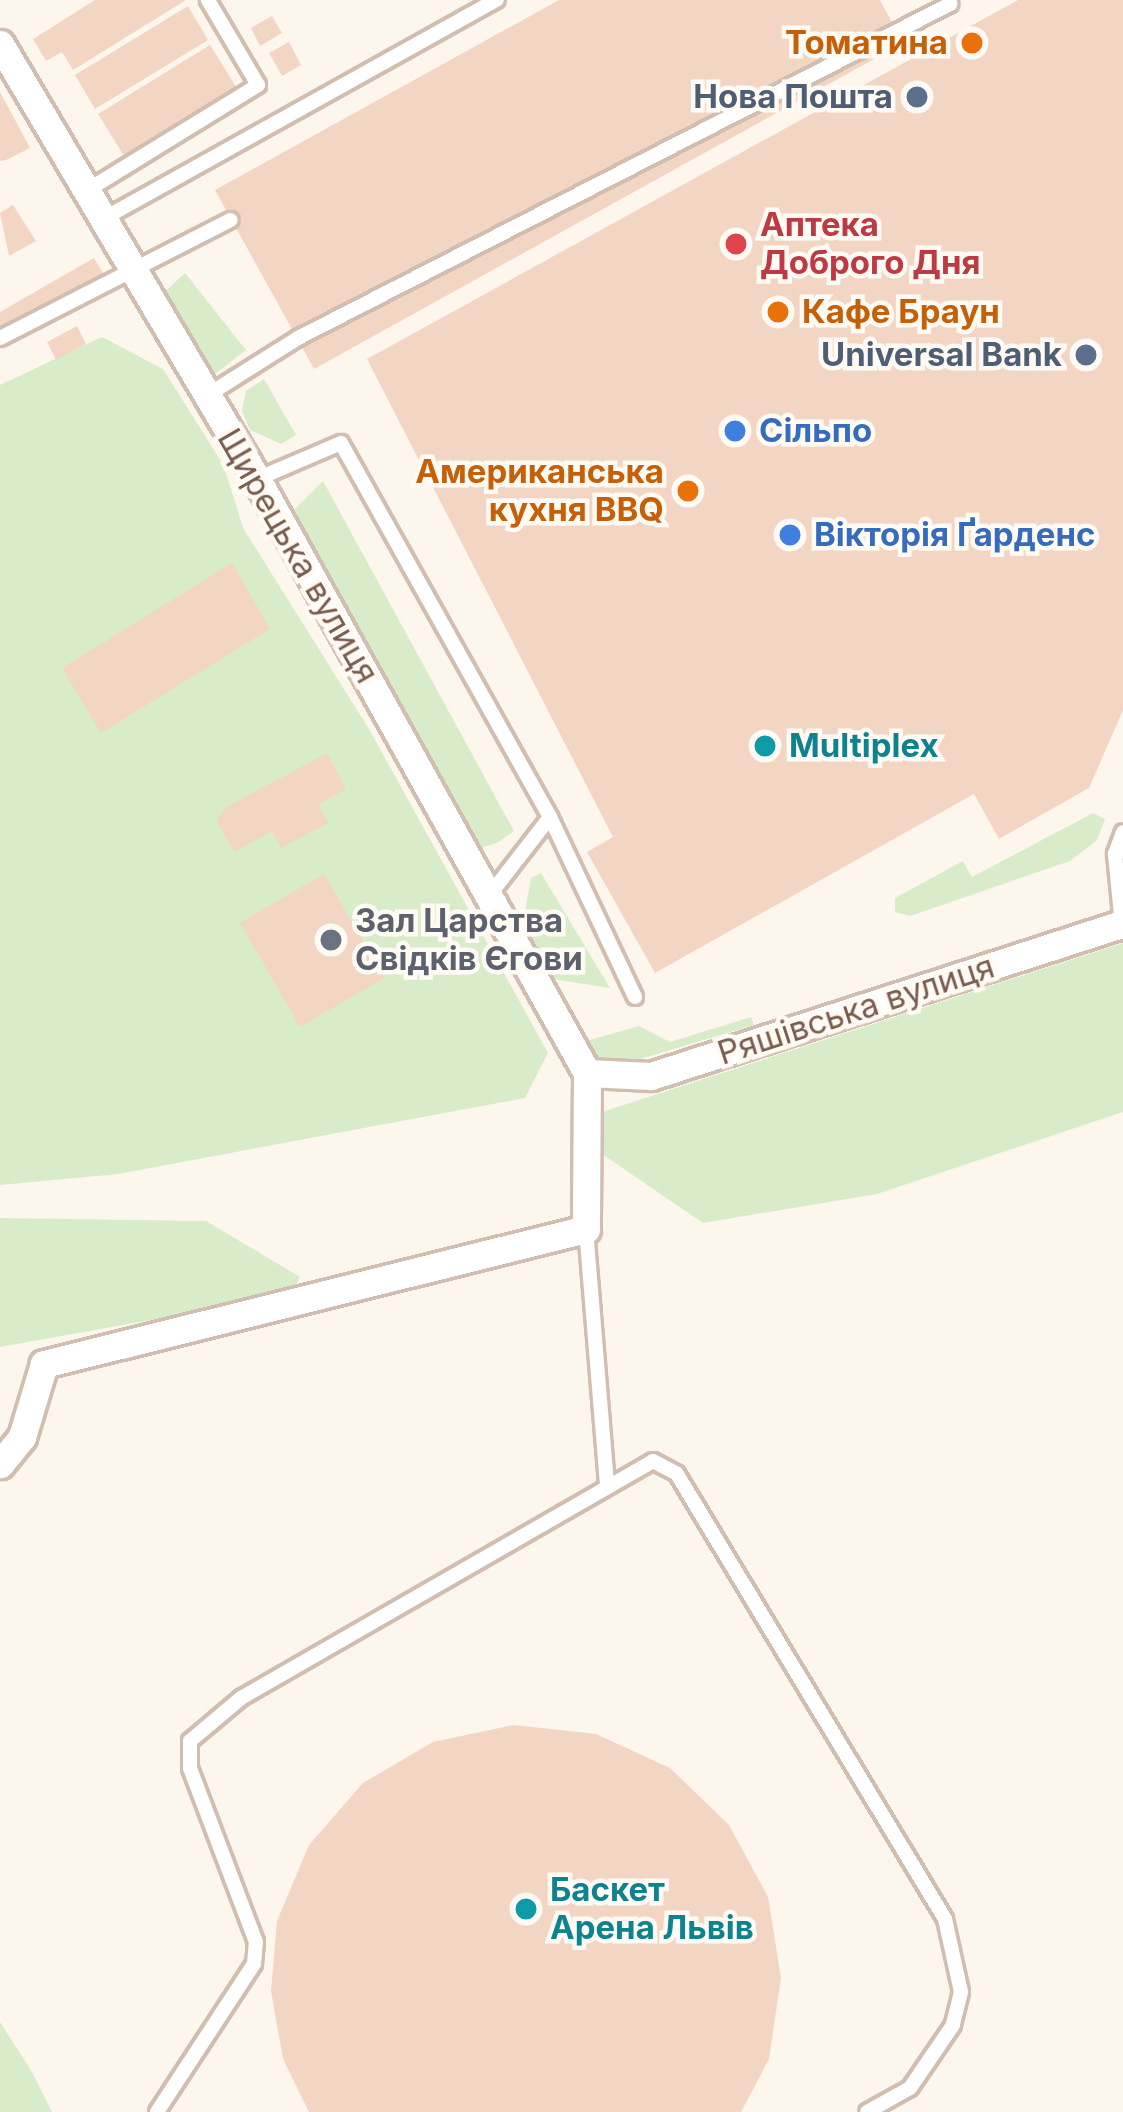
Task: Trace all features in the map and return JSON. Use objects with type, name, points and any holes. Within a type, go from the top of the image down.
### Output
[{"type":"street","name":"Щирецька вулиця","points":[[0,44],[82,193],[257,479],[586,1073]]},
{"type":"street","name":"Ряшівська вулиця","points":[[586,1073],[651,1076],[1122,924]]},
{"type":"street","points":[[0,1464],[36,1402],[44,1364],[586,1229],[586,1073]]},
{"type":"lane","points":[[82,193],[258,85],[208,0]]},
{"type":"lane","points":[[101,220],[497,0]]},
{"type":"lane","points":[[206,396],[298,338],[947,2],[970,0]]},
{"type":"lane","points":[[0,338],[231,220]]},
{"type":"lane","points":[[257,479],[341,443],[550,817],[635,997]]},
{"type":"lane","points":[[488,897],[550,817]]},
{"type":"lane","points":[[1122,924],[1119,853],[1123,832]]},
{"type":"lane","points":[[586,1229],[607,1482]]},
{"type":"lane","points":[[157,2112],[254,1964],[256,1942],[190,1768],[190,1741],[241,1698],[607,1482],[653,1461],[677,1474],[946,1919],[961,1992],[953,2025],[910,2088],[868,2112]]},
{"type":"green space","points":[[185,273],[246,350],[211,377],[156,300]]},
{"type":"green space","points":[[102,337],[163,369],[224,466],[243,528],[369,729],[548,1053],[525,1098],[118,1174],[0,1185],[0,385]]},
{"type":"green space","points":[[264,379],[296,435],[281,444],[250,430],[242,411],[246,391]]},
{"type":"green space","points":[[323,481],[514,831],[497,843],[480,848],[294,510]]},
{"type":"green space","points":[[1093,813],[1105,819],[1097,840],[1070,861],[910,916],[895,912],[895,898],[963,861],[972,877]]},
{"type":"green space","points":[[541,873],[610,988],[552,979],[522,928],[531,878]]},
{"type":"green space","points":[[1123,943],[1123,1112],[877,1194],[703,1223],[602,1154],[602,1112]]},
{"type":"green space","points":[[751,1017],[754,1025],[637,1060],[601,1062],[586,1041],[639,1026],[670,1042]]},
{"type":"green space","points":[[0,1218],[206,1221],[300,1277],[291,1295],[0,1347]]},
{"type":"green space","points":[[0,2022],[32,2072],[52,2112],[0,2112]]},
{"type":"building","points":[[95,0],[186,0],[73,70],[62,52],[46,61],[33,39]]},
{"type":"building","points":[[559,0],[880,0],[903,43],[314,369],[215,190]]},
{"type":"building","name":"Вікторія Ґарденс","points":[[1018,0],[1123,0],[1123,710],[1089,788],[999,839],[974,794],[655,973],[587,852],[613,837],[367,359]]},
{"type":"building","points":[[188,6],[208,40],[95,109],[75,75]]},
{"type":"building","points":[[272,16],[282,33],[260,46],[251,28]]},
{"type":"building","points":[[289,42],[301,65],[282,76],[269,53]]},
{"type":"building","points":[[210,45],[238,90],[126,159],[98,114]]},
{"type":"building","points":[[0,92],[30,148],[0,161]]},
{"type":"building","points":[[13,205],[36,241],[9,256],[0,213]]},
{"type":"building","points":[[94,258],[103,273],[0,333],[0,312]]},
{"type":"building","points":[[77,326],[86,344],[56,360],[47,342]]},
{"type":"building","points":[[232,563],[270,629],[101,733],[62,668]]},
{"type":"building","points":[[327,753],[346,789],[318,804],[328,823],[281,848],[272,831],[234,852],[217,821],[225,808]]},
{"type":"building","points":[[324,874],[384,978],[300,1027],[240,923]]},
{"type":"building","name":"Баскет Арена Львів","points":[[514,1725],[596,1734],[670,1768],[729,1825],[768,1897],[781,1978],[769,2059],[741,2112],[309,2112],[283,2059],[271,1991],[277,1921],[309,1845],[363,1783],[433,1742]]},
{"type":"place","name":"Томатина","points":[[972,43]]},
{"type":"place","name":"Нова Пошта","points":[[917,97]]},
{"type":"place","name":"Аптека Доброго Дня","points":[[736,244]]},
{"type":"place","name":"Кафе Браун","points":[[778,312]]},
{"type":"place","name":"Universal Bank","points":[[1086,355]]},
{"type":"place","name":"Сільпо","points":[[735,431]]},
{"type":"place","name":"Американська кухня BBQ","points":[[688,491]]},
{"type":"place","name":"Вікторія Ґарденс","points":[[790,535]]},
{"type":"place","name":"Multiplex","points":[[765,746]]},
{"type":"place","name":"Зал Царства Свідків Єгови","points":[[331,940]]},
{"type":"place","name":"Баскет Арена Львів","points":[[526,1909]]}]
